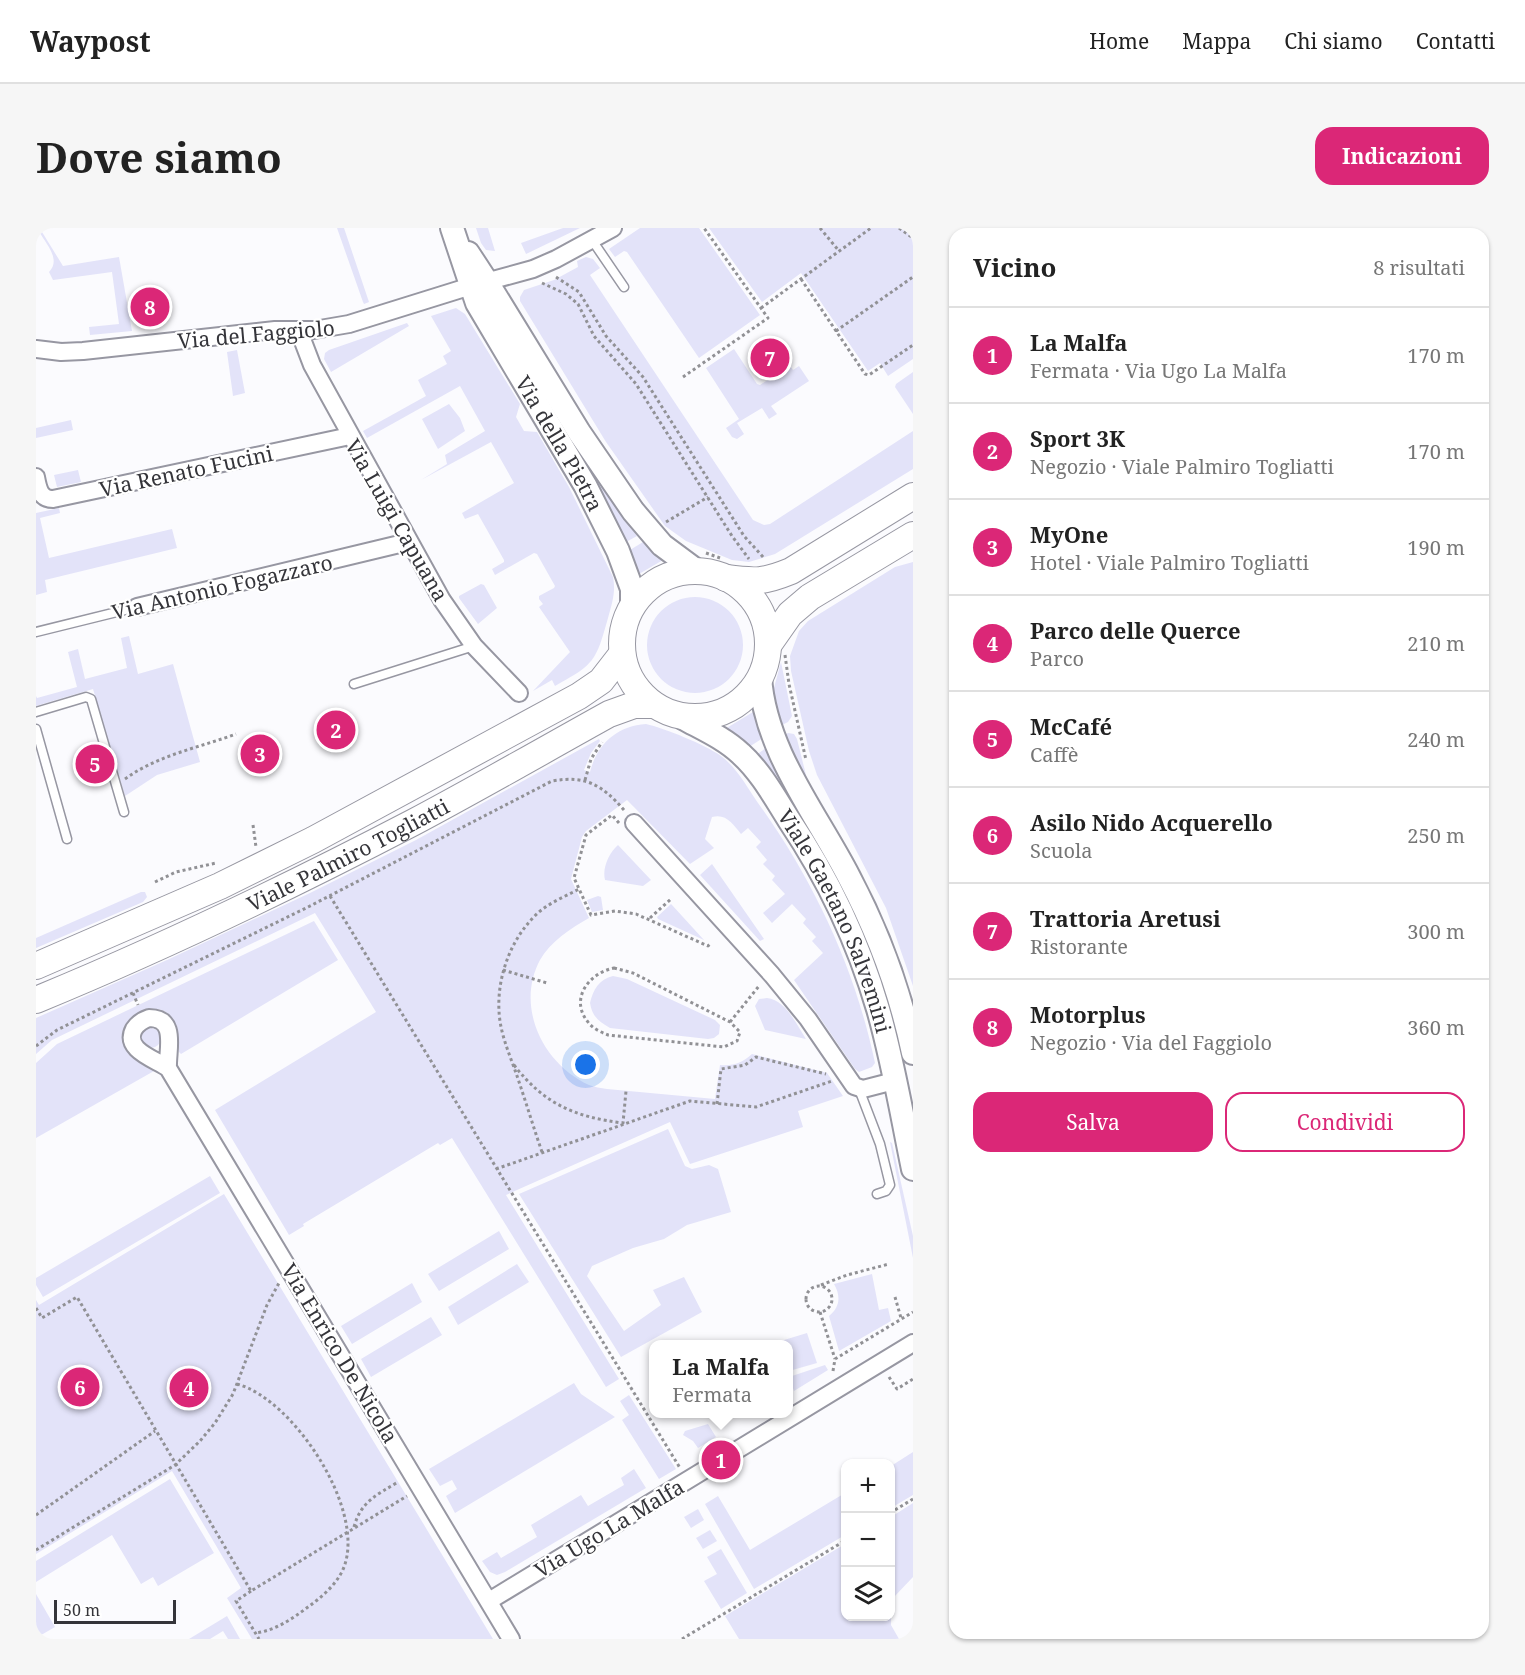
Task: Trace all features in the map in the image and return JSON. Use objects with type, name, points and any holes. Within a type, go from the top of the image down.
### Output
[{"type":"main road","name":"Via della Pietra","points":[[453,231],[479,284],[633,511],[662,545],[699,561]]},
{"type":"main road","name":"Via della Pietra","points":[[479,284],[479,308],[553,430],[608,528],[630,582],[632,606]]},
{"type":"main road","points":[[913,496],[791,570],[772,579],[755,582],[724,568],[699,561],[663,578],[642,594],[632,606],[623,631],[622,654],[627,673],[643,697],[653,705],[674,715],[709,717],[728,711],[753,689],[768,655],[777,648],[790,614],[810,597],[913,535]]},
{"type":"main road","points":[[724,568],[757,605],[777,648]]},
{"type":"main road","name":"Viale Palmiro Togliatti","points":[[36,966],[220,886],[314,840],[579,696],[601,681],[622,654]]},
{"type":"main road","name":"Viale Gaetano Salvemini","points":[[760,677],[765,713],[776,743],[848,876],[879,941],[899,997],[913,1053]]},
{"type":"main road","name":"Viale Palmiro Togliatti","points":[[36,1000],[128,962],[279,891],[416,821],[609,714],[634,705],[653,705]]},
{"type":"main road","name":"Viale Gaetano Salvemini","points":[[683,717],[727,742],[742,755],[765,783],[806,845],[834,896],[851,932],[878,1008],[913,1169]]},
{"type":"street","name":"Via del Faggiolo","points":[[36,349],[71,352],[275,330],[324,329],[360,322],[543,265],[614,228]]},
{"type":"street","name":"Via Luigi Capuana","points":[[299,331],[312,365],[442,600],[474,646],[519,693]]},
{"type":"street","name":"Via Renato Fucini","points":[[36,477],[40,493],[48,499],[53,499],[350,436]]},
{"type":"street","name":"Via Antonio Fogazzaro","points":[[137,607],[408,542]]},
{"type":"street","points":[[632,819],[772,975],[808,1019],[848,1077],[859,1089],[894,1081]]},
{"type":"street","name":"Via Enrico De Nicola","points":[[168,1068],[511,1639]]},
{"type":"street","name":"Via Ugo La Malfa","points":[[793,1416],[913,1343]]},
{"type":"street","name":"Via Ugo La Malfa","points":[[489,1601],[789,1418]]},
{"type":"lane","points":[[592,240],[624,287]]},
{"type":"lane","name":"Via Antonio Fogazzaro","points":[[36,632],[137,607]]},
{"type":"lane","points":[[354,684],[474,646]]},
{"type":"lane","points":[[36,712],[86,697],[91,699],[124,812]]},
{"type":"lane","points":[[36,729],[66,839]]},
{"type":"lane","points":[[859,1089],[880,1144],[890,1185],[886,1191],[877,1194]]},
{"type":"path","points":[[684,377],[768,318],[704,228]]},
{"type":"path","points":[[820,228],[839,251]]},
{"type":"path","points":[[761,308],[871,228]]},
{"type":"path","points":[[899,228],[913,238]]},
{"type":"path","points":[[554,275],[575,288],[585,298],[606,336],[643,377],[744,536],[753,548],[771,562]]},
{"type":"path","points":[[836,331],[913,277]]},
{"type":"path","points":[[801,279],[865,374],[868,375],[913,345]]},
{"type":"path","points":[[539,281],[566,294],[578,304],[594,336],[632,378],[739,547],[754,565]]},
{"type":"path","points":[[660,526],[708,497]]},
{"type":"path","points":[[699,561],[724,568]]},
{"type":"path","points":[[777,648],[789,684],[808,767]]},
{"type":"path","points":[[116,783],[164,757],[236,734]]},
{"type":"path","points":[[585,780],[591,759],[608,735]]},
{"type":"path","points":[[36,1046],[57,1030],[330,896],[536,788],[552,781],[569,778],[585,780],[607,792],[632,819],[620,824],[612,815],[586,835],[574,878],[591,915],[624,911],[650,918],[708,946],[710,944]]},
{"type":"path","points":[[253,825],[256,847]]},
{"type":"path","points":[[156,882],[176,872],[217,863]]},
{"type":"path","points":[[542,1152],[502,1035],[499,996],[503,970],[510,952],[528,924],[552,904],[579,889]]},
{"type":"path","points":[[330,896],[687,1480]]},
{"type":"path","points":[[650,918],[671,899]]},
{"type":"path","points":[[614,968],[633,973],[730,1022],[740,1032],[733,1045],[724,1047],[626,1038],[608,1035],[596,1029],[587,1022],[580,1004],[588,982],[596,974],[614,968]]},
{"type":"path","points":[[503,970],[547,983]]},
{"type":"path","points":[[730,1022],[753,991],[772,975]]},
{"type":"path","points":[[717,1104],[721,1069],[745,1065],[756,1057],[831,1076]]},
{"type":"path","points":[[512,1061],[535,1089],[555,1104],[577,1115],[623,1123]]},
{"type":"path","points":[[496,1169],[690,1101],[756,1107],[837,1080]]},
{"type":"path","points":[[623,1123],[626,1091]]},
{"type":"path","points":[[821,1285],[829,1289],[832,1301],[828,1309],[815,1312],[808,1306],[806,1298],[809,1289],[847,1275],[889,1264]]},
{"type":"path","points":[[36,1550],[176,1465],[200,1441],[215,1423],[233,1394],[267,1305],[280,1280]]},
{"type":"path","points":[[36,1308],[42,1318],[76,1297],[251,1592]]},
{"type":"path","points":[[895,1297],[901,1319]]},
{"type":"path","points":[[820,1312],[835,1359],[833,1371]]},
{"type":"path","points":[[835,1359],[913,1312]]},
{"type":"path","points":[[880,1383],[890,1377],[897,1389],[913,1379]]},
{"type":"path","points":[[237,1384],[269,1401],[310,1445],[339,1496],[348,1532],[348,1549],[344,1568],[325,1593],[301,1613],[276,1628],[256,1633]]},
{"type":"path","points":[[36,1515],[155,1431]]},
{"type":"path","points":[[354,1528],[361,1509],[366,1503],[401,1480]]},
{"type":"path","points":[[259,1639],[236,1601],[402,1498]]},
{"type":"path","points":[[895,1510],[913,1499]]},
{"type":"path","points":[[682,1639],[841,1543]]},
{"type":"shaded area","points":[[337,228],[344,228],[369,302],[364,304],[363,302]]},
{"type":"shaded area","points":[[476,228],[488,228],[495,251],[486,250]]},
{"type":"shaded area","points":[[563,228],[580,228],[526,254],[521,243]]},
{"type":"shaded area","points":[[640,228],[699,228],[760,315],[699,358],[627,252],[624,251],[615,257],[609,249]]},
{"type":"shaded area","points":[[709,228],[913,228],[913,359],[888,376],[880,363],[868,371],[801,273],[762,302]]},
{"type":"shaded area","points":[[42,232],[63,266],[119,257],[132,331],[90,335],[89,327],[119,324],[112,272],[53,280],[49,272],[54,263],[53,258],[40,233]]},
{"type":"shaded area","points":[[586,257],[593,259],[600,268],[590,275],[753,520],[764,525],[770,524],[913,431],[913,469],[775,554],[749,562],[732,560],[686,541],[665,526],[606,442],[520,301],[524,290],[554,280],[578,267],[577,261]]},
{"type":"shaded area","points":[[491,304],[593,471],[637,536],[626,542]]},
{"type":"shaded area","points":[[456,308],[465,314],[520,404],[516,417],[524,431],[537,432],[569,487],[613,577],[612,602],[597,653],[586,666],[555,686],[552,680],[533,691],[570,652],[539,607],[543,604],[539,596],[555,586],[537,554],[534,553],[495,575],[492,569],[504,560],[478,514],[465,519],[462,513],[514,483],[491,442],[421,480],[447,464],[445,455],[485,431],[460,386],[367,438],[363,431],[426,396],[418,380],[447,364],[443,356],[451,351],[431,316]]},
{"type":"shaded area","points":[[407,323],[409,326],[331,372],[324,359],[325,353],[329,350]]},
{"type":"shaded area","points":[[734,349],[757,384],[760,385],[772,377],[772,374],[788,363],[793,370],[799,366],[809,381],[771,406],[777,414],[769,419],[762,408],[737,423],[744,434],[737,439],[732,437],[726,428],[739,419],[706,368]]},
{"type":"shaded area","points":[[237,350],[245,393],[233,396],[227,352]]},
{"type":"shaded area","points":[[913,372],[913,414],[895,387]]},
{"type":"shaded area","points":[[449,404],[460,418],[465,431],[438,449],[422,419]]},
{"type":"shaded area","points":[[71,420],[73,430],[36,438],[36,428]]},
{"type":"shaded area","points":[[78,470],[81,482],[57,487],[54,475]]},
{"type":"shaded area","points":[[59,508],[60,513],[40,518],[49,558],[172,529],[177,548],[45,580],[47,592],[36,595],[36,513]]},
{"type":"shaded area","points":[[643,542],[663,560],[639,574],[630,550]]},
{"type":"shaded area","points":[[913,562],[913,986],[886,908],[817,775],[809,751],[791,671],[790,656],[799,631],[808,621],[895,567]]},
{"type":"shaded area","points":[[481,584],[484,585],[497,608],[478,624],[459,596]]},
{"type":"shaded area","points":[[695,597],[713,601],[729,611],[739,627],[743,645],[739,663],[729,679],[713,689],[695,693],[677,689],[661,679],[651,663],[647,645],[651,627],[661,611],[677,601]]},
{"type":"shaded area","points":[[129,636],[138,674],[173,664],[200,762],[157,775],[125,796],[93,689],[36,706],[36,696],[37,698],[77,687],[68,652],[78,649],[85,679],[127,668],[121,638]]},
{"type":"shaded area","points":[[781,662],[792,716],[788,722],[780,726],[772,695]]},
{"type":"shaded area","points":[[753,712],[763,738],[749,747],[725,729]]},
{"type":"shaded area","points":[[646,724],[685,737],[721,756],[746,784],[797,863],[830,927],[856,993],[875,1063],[872,1067],[859,1072],[855,1069],[794,980],[823,953],[812,941],[816,937],[803,923],[806,919],[792,904],[772,923],[763,913],[785,894],[772,880],[775,876],[763,864],[767,860],[756,847],[761,842],[748,828],[741,834],[725,818],[712,817],[705,839],[714,848],[690,864],[627,800],[586,831],[582,837],[571,879],[589,918],[549,947],[540,960],[533,978],[532,1015],[547,1049],[558,1063],[573,1076],[595,1087],[715,1099],[720,1065],[738,1063],[752,1054],[827,1073],[843,1096],[798,1111],[803,1127],[690,1164],[670,1122],[506,1195],[619,1379],[606,1387],[452,1138],[440,1145],[438,1143],[303,1224],[304,1226],[289,1235],[215,1110],[376,1012],[315,913],[52,1040],[36,1054],[36,1018],[310,893],[416,840],[599,739],[584,770],[590,772],[598,753],[610,738],[626,728]]},
{"type":"shaded area","points":[[794,734],[797,739],[807,779],[785,735]]},
{"type":"shaded area","points":[[766,748],[835,871],[863,929],[895,1024],[913,1104],[913,1123],[892,1024],[756,755]]},
{"type":"shaded area","points":[[618,845],[651,880],[643,886],[605,880],[604,871],[607,861]]},
{"type":"shaded area","points":[[712,864],[764,939],[760,941],[700,875]]},
{"type":"shaded area","points":[[145,892],[147,897],[143,902],[36,948],[36,938]]},
{"type":"shaded area","points":[[601,897],[603,910],[592,912],[587,900]]},
{"type":"shaded area","points":[[671,904],[704,940],[658,919],[657,917]]},
{"type":"shaded area","points":[[314,921],[338,960],[181,1054],[172,1018],[161,1010],[154,1009],[144,1013],[128,1023],[154,1071],[36,1138],[36,1063],[57,1044]]},
{"type":"shaded area","points":[[613,976],[627,979],[715,1020],[720,1025],[719,1034],[708,1039],[610,1028],[596,1018],[590,1003],[597,986]]},
{"type":"shaded area","points":[[767,998],[780,1003],[785,1008],[806,1039],[765,1030],[755,1006],[759,999]]},
{"type":"shaded area","points":[[147,1028],[155,1028],[161,1034],[161,1042],[155,1048],[147,1048],[141,1042],[141,1034]]},
{"type":"shaded area","points":[[668,1129],[685,1166],[692,1169],[709,1165],[718,1169],[731,1212],[687,1225],[664,1239],[633,1248],[592,1266],[587,1276],[624,1331],[661,1305],[653,1290],[684,1277],[702,1312],[621,1357],[519,1194]]},
{"type":"shaded area","points":[[890,1142],[913,1236],[913,1258]]},
{"type":"shaded area","points":[[210,1176],[220,1193],[43,1297],[36,1285],[36,1278]]},
{"type":"shaded area","points":[[224,1194],[493,1639],[252,1639],[227,1598],[241,1588],[172,1471],[36,1554],[36,1300],[39,1305]]},
{"type":"shaded area","points":[[499,1231],[509,1249],[439,1291],[428,1274]]},
{"type":"shaded area","points":[[517,1264],[529,1282],[458,1325],[448,1307]]},
{"type":"shaded area","points":[[872,1274],[879,1310],[888,1308],[891,1321],[839,1351],[829,1316],[838,1301],[838,1293],[834,1284]]},
{"type":"shaded area","points":[[412,1283],[422,1302],[352,1344],[341,1326]]},
{"type":"shaded area","points":[[431,1317],[442,1335],[371,1377],[361,1359]]},
{"type":"shaded area","points":[[807,1333],[817,1363],[793,1370],[793,1340],[784,1340]]},
{"type":"shaded area","points":[[825,1365],[828,1370],[794,1391],[793,1376]]},
{"type":"shaded area","points":[[574,1383],[581,1394],[615,1417],[455,1513],[446,1496],[457,1489],[452,1480],[440,1486],[429,1469]]},
{"type":"shaded area","points":[[629,1395],[676,1469],[659,1479],[622,1420],[629,1415],[620,1401]]},
{"type":"shaded area","points":[[708,1424],[716,1437],[698,1448],[693,1441],[683,1435],[685,1431]]},
{"type":"shaded area","points":[[913,1452],[913,1495],[895,1506],[895,1463]]},
{"type":"shaded area","points":[[634,1469],[646,1488],[505,1572],[497,1575],[490,1572],[482,1561],[497,1552],[501,1558],[537,1537],[531,1525],[581,1495],[588,1506],[624,1485],[621,1478]]},
{"type":"shaded area","points":[[170,1479],[214,1553],[158,1586],[153,1577],[141,1584],[112,1535],[36,1582],[36,1561]]},
{"type":"shaded area","points":[[841,1495],[841,1537],[754,1589],[705,1504],[718,1496],[750,1550]]},
{"type":"shaded area","points":[[913,1503],[913,1577],[895,1596],[895,1567],[895,1514]]},
{"type":"shaded area","points":[[698,1509],[704,1520],[691,1528],[684,1517]]},
{"type":"shaded area","points":[[710,1530],[717,1541],[703,1549],[696,1538]]},
{"type":"shaded area","points":[[841,1546],[841,1621],[891,1621],[899,1639],[739,1639],[725,1616]]},
{"type":"shaded area","points":[[721,1549],[747,1593],[721,1609],[704,1581],[717,1574],[707,1557]]},
{"type":"shaded area","points":[[36,1594],[55,1627],[36,1638]]},
{"type":"shaded area","points":[[227,1616],[240,1639],[228,1639],[223,1631],[210,1639],[189,1639]]},
{"type":"place","name":"Motorplus","points":[[150,307]]},
{"type":"place","name":"Trattoria Aretusi","points":[[770,358]]},
{"type":"place","name":"Sport 3K","points":[[336,730]]},
{"type":"place","name":"MyOne","points":[[260,754]]},
{"type":"place","name":"McCafé","points":[[95,764]]},
{"type":"place","name":"Asilo Nido Acquerello","points":[[80,1387]]},
{"type":"place","name":"Parco delle Querce","points":[[189,1388]]},
{"type":"place","name":"La Malfa","points":[[721,1460]]}]
